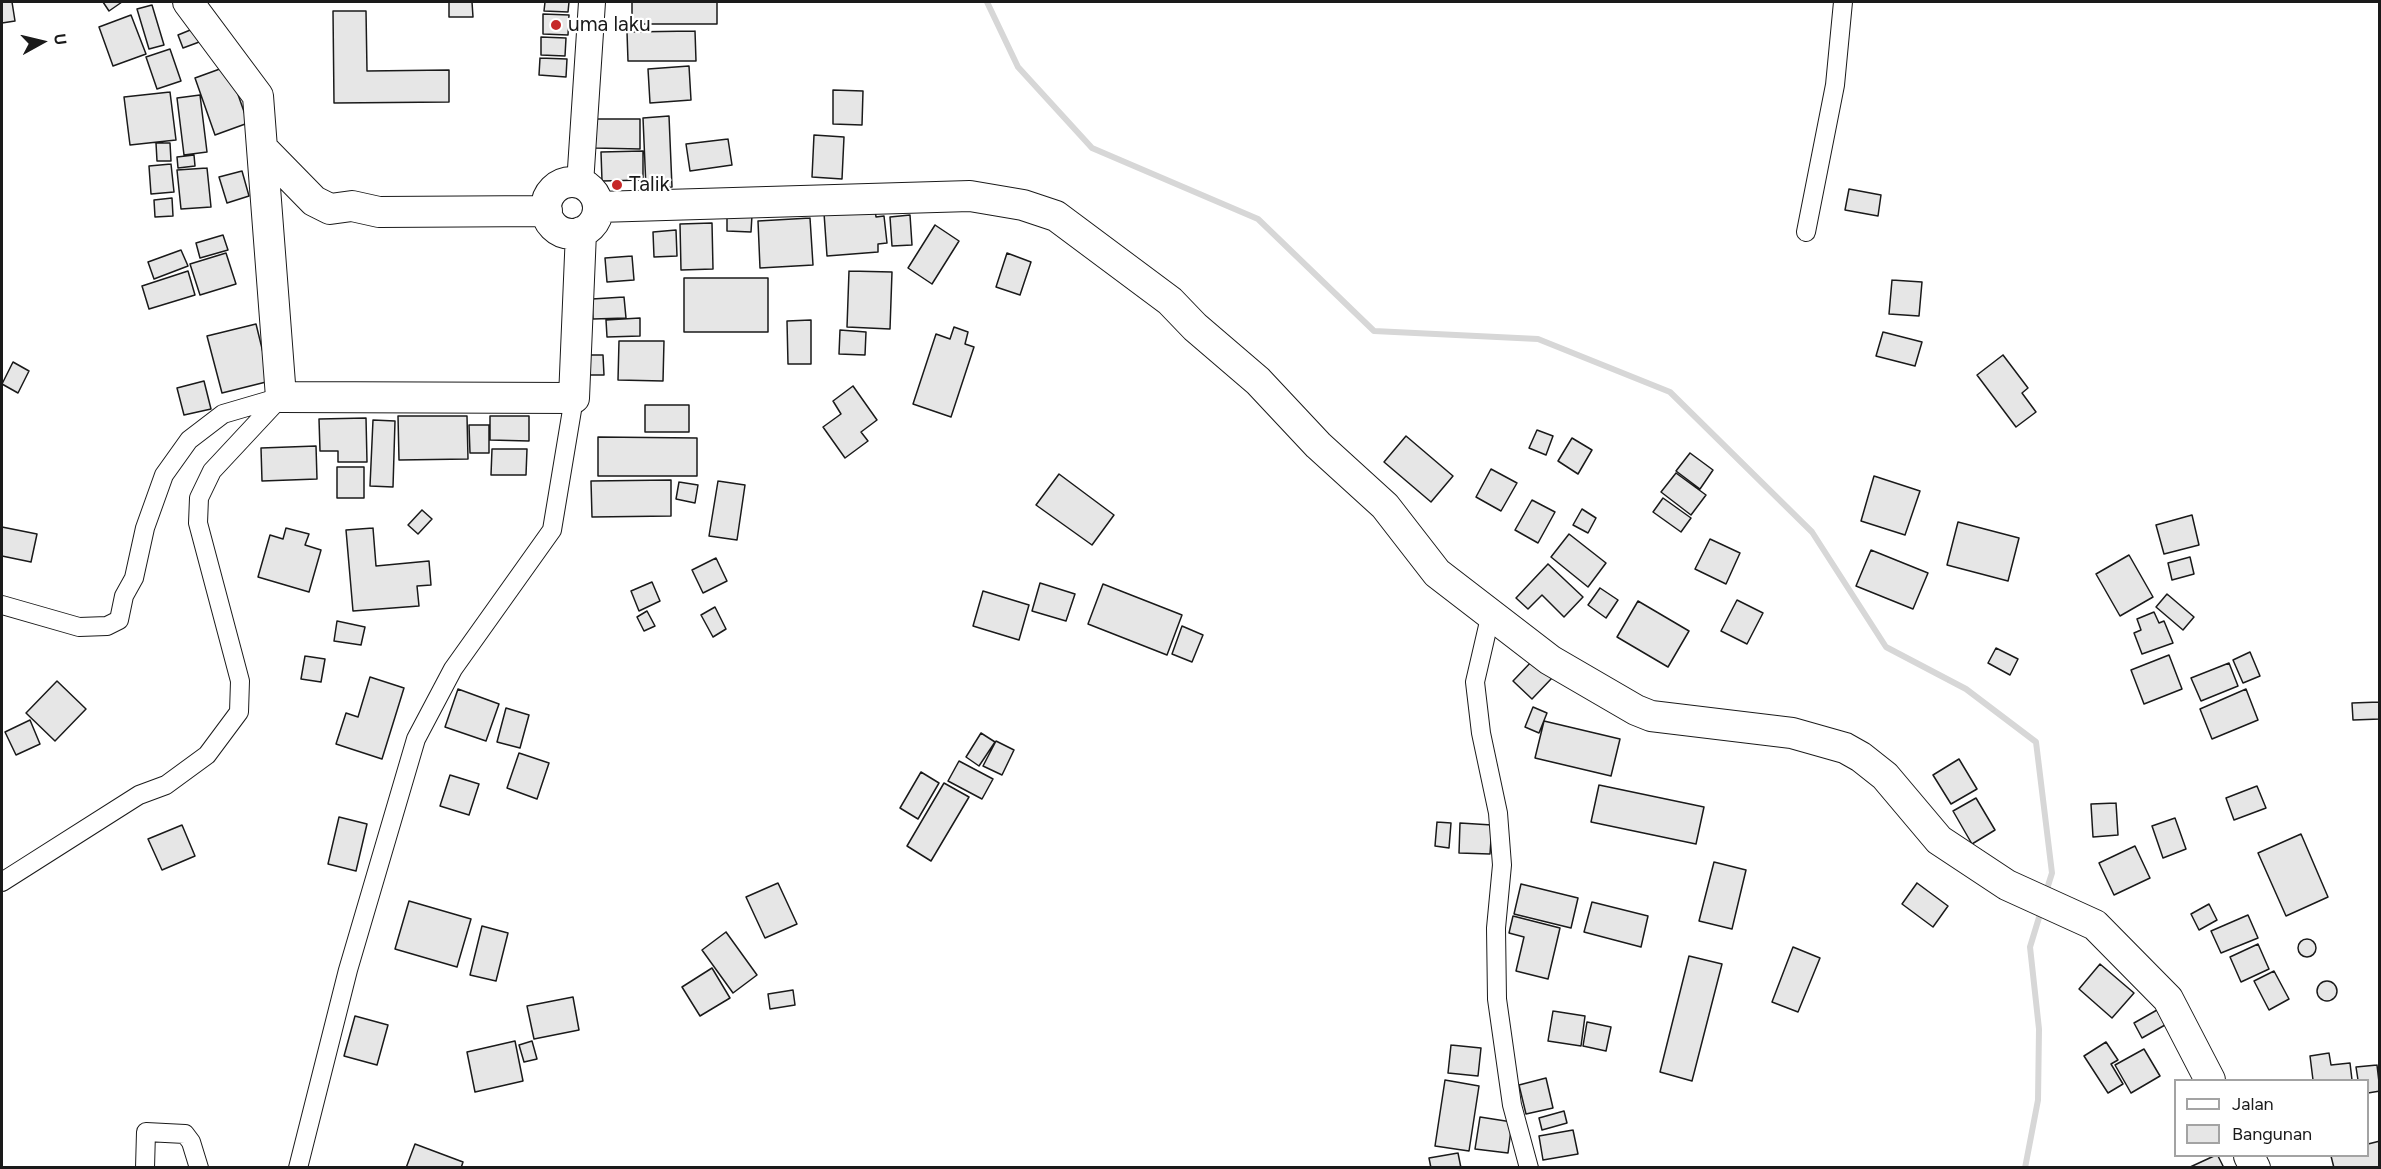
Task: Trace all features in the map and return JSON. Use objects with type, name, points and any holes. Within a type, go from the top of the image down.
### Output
[{"type":"main road","points":[[188,2],[258,96],[264,150],[281,397],[574,398],[581,232]]},
{"type":"main road","points":[[264,150],[314,201],[330,209],[352,206],[379,212],[547,212]]},
{"type":"main road","points":[[570,182],[580,184],[593,192],[598,207],[594,222],[581,232],[572,234],[555,227],[547,212],[552,192],[570,182]]},
{"type":"main road","points":[[598,207],[970,196],[1023,205],[1056,216],[1170,302],[1195,327],[1258,381],[1318,445],[1385,506],[1437,573],[1550,660],[1636,710],[1651,716],[1792,733],[1845,748],[1862,757],[1885,776],[1939,840],[2007,885],[2095,925],[2168,999],[2209,1079]]},
{"type":"street","points":[[580,184],[592,2]]},
{"type":"street","points":[[1806,232],[1834,85],[1843,2]]},
{"type":"street","points":[[2,605],[79,627],[107,626],[119,620],[124,596],[134,578],[145,528],[164,475],[189,440],[224,414],[281,397]]},
{"type":"street","points":[[2,882],[139,795],[166,785],[207,755],[239,712],[240,681],[198,523],[199,498],[212,471],[281,397]]},
{"type":"street","points":[[298,1167],[351,959],[416,739],[453,669],[552,530],[574,398]]},
{"type":"street","points":[[1491,613],[1475,682],[1481,733],[1498,813],[1502,865],[1496,928],[1497,999],[1512,1105],[1529,1167]]},
{"type":"street","points":[[145,1167],[146,1132],[185,1134],[191,1142],[199,1167]]},
{"type":"building","points":[[2,2],[12,2],[15,21],[2,23]]},
{"type":"building","points":[[103,2],[122,2],[109,11]]},
{"type":"building","points":[[449,2],[472,2],[473,17],[449,17]]},
{"type":"building","name":"uma laku","points":[[545,2],[569,2],[568,12],[544,11]]},
{"type":"building","points":[[632,2],[717,2],[717,24],[632,24]]},
{"type":"building","points":[[152,5],[164,45],[149,49],[137,9]]},
{"type":"building","points":[[333,11],[366,11],[367,71],[449,70],[449,102],[334,103]]},
{"type":"building","name":"uma laku","points":[[543,14],[569,15],[568,35],[543,34]]},
{"type":"building","points":[[131,15],[146,54],[113,66],[99,27]]},
{"type":"building","points":[[205,24],[210,38],[183,48],[178,35]]},
{"type":"building","points":[[695,31],[696,61],[628,61],[627,32]]},
{"type":"building","name":"uma laku","points":[[541,37],[566,38],[565,56],[541,55]]},
{"type":"building","points":[[170,49],[181,81],[157,89],[146,57]]},
{"type":"building","name":"uma laku","points":[[540,58],[567,59],[566,77],[539,75]]},
{"type":"building","points":[[228,66],[248,123],[215,135],[195,78]]},
{"type":"building","points":[[689,66],[691,100],[650,103],[648,69]]},
{"type":"building","points":[[833,90],[863,91],[862,125],[833,124]]},
{"type":"building","points":[[170,92],[176,140],[130,145],[124,97]]},
{"type":"building","points":[[200,95],[207,152],[184,155],[177,98]]},
{"type":"building","points":[[669,116],[672,187],[646,188],[643,118]]},
{"type":"building","points":[[594,119],[640,119],[640,149],[594,148]]},
{"type":"building","points":[[814,135],[844,137],[842,179],[812,177]]},
{"type":"building","points":[[728,139],[732,165],[690,171],[686,144]]},
{"type":"building","points":[[156,143],[170,143],[171,161],[157,161]]},
{"type":"building","points":[[643,151],[643,180],[602,181],[601,152]]},
{"type":"building","points":[[194,155],[195,166],[178,168],[177,157]]},
{"type":"building","points":[[171,164],[174,192],[151,194],[149,166]]},
{"type":"building","points":[[207,168],[211,207],[181,209],[177,170]]},
{"type":"building","points":[[242,171],[249,196],[227,203],[219,177]]},
{"type":"building","points":[[1849,189],[1881,195],[1878,216],[1845,210]]},
{"type":"building","points":[[172,198],[173,216],[155,217],[154,200]]},
{"type":"building","points":[[875,209],[876,217],[884,216],[887,243],[878,244],[878,252],[827,256],[824,213]]},
{"type":"building","points":[[727,214],[752,215],[751,232],[727,231]]},
{"type":"building","points":[[910,215],[912,245],[892,246],[890,217]]},
{"type":"building","points":[[810,218],[813,265],[760,268],[758,221]]},
{"type":"building","points":[[712,223],[713,269],[681,270],[680,224]]},
{"type":"building","points":[[935,225],[959,241],[932,284],[908,268]]},
{"type":"building","points":[[676,230],[677,256],[654,257],[653,232]]},
{"type":"building","points":[[223,235],[228,250],[200,258],[196,243]]},
{"type":"building","points":[[181,250],[188,266],[154,279],[148,262]]},
{"type":"building","points":[[226,253],[236,284],[200,295],[190,264]]},
{"type":"building","points":[[1007,253],[1031,262],[1020,295],[996,287]]},
{"type":"building","points":[[632,256],[634,280],[607,282],[605,258]]},
{"type":"building","points":[[188,271],[195,295],[149,309],[142,286]]},
{"type":"building","points":[[849,271],[892,272],[890,329],[847,327]]},
{"type":"building","points":[[684,278],[768,278],[768,332],[684,332]]},
{"type":"building","points":[[1892,280],[1922,282],[1919,316],[1889,314]]},
{"type":"building","points":[[624,297],[626,318],[593,319],[592,299]]},
{"type":"building","points":[[640,318],[640,336],[607,337],[606,320]]},
{"type":"building","points":[[811,320],[811,364],[788,364],[787,321]]},
{"type":"building","points":[[256,324],[270,381],[222,393],[207,336]]},
{"type":"building","points":[[954,327],[968,332],[965,344],[974,347],[951,417],[913,404],[936,334],[950,339]]},
{"type":"building","points":[[840,330],[866,332],[865,355],[839,354]]},
{"type":"building","points":[[1883,332],[1922,342],[1915,366],[1876,356]]},
{"type":"building","points":[[619,341],[664,341],[663,381],[618,380]]},
{"type":"building","points":[[589,355],[603,355],[604,375],[590,375]]},
{"type":"building","points":[[2003,355],[2028,388],[2022,393],[2036,412],[2016,427],[1977,375]]},
{"type":"building","points":[[13,362],[29,371],[18,393],[2,384]]},
{"type":"building","points":[[204,381],[211,409],[184,415],[177,388]]},
{"type":"building","points":[[853,386],[877,420],[861,432],[868,441],[845,458],[823,427],[841,414],[833,401]]},
{"type":"building","points":[[645,405],[689,405],[689,432],[645,432]]},
{"type":"building","points":[[398,416],[467,416],[468,459],[399,460]]},
{"type":"building","points":[[490,416],[529,416],[529,441],[490,440]]},
{"type":"building","points":[[366,418],[367,462],[338,462],[338,451],[320,451],[319,419]]},
{"type":"building","points":[[373,420],[395,421],[393,487],[370,486]]},
{"type":"building","points":[[469,425],[489,425],[489,453],[470,453]]},
{"type":"building","points":[[1537,430],[1553,436],[1546,455],[1529,448]]},
{"type":"building","points":[[1406,436],[1453,476],[1431,502],[1384,462]]},
{"type":"building","points":[[598,437],[697,438],[697,476],[598,476]]},
{"type":"building","points":[[1572,438],[1592,450],[1578,474],[1558,461]]},
{"type":"building","points":[[316,446],[317,479],[262,481],[261,448]]},
{"type":"building","points":[[492,449],[527,449],[526,475],[491,475]]},
{"type":"building","points":[[1690,453],[1713,470],[1700,489],[1676,471]]},
{"type":"building","points":[[337,467],[364,467],[364,498],[337,498]]},
{"type":"building","points":[[1491,469],[1517,483],[1501,511],[1476,497]]},
{"type":"building","points":[[1676,473],[1706,495],[1691,515],[1661,492]]},
{"type":"building","points":[[1059,474],[1114,515],[1092,545],[1036,505]]},
{"type":"building","points":[[1874,476],[1920,491],[1905,535],[1861,521]]},
{"type":"building","points":[[671,480],[671,516],[592,517],[591,481]]},
{"type":"building","points":[[718,481],[745,485],[737,540],[709,536]]},
{"type":"building","points":[[679,482],[698,485],[695,503],[676,499]]},
{"type":"building","points":[[1663,498],[1691,518],[1681,532],[1653,512]]},
{"type":"building","points":[[1532,500],[1555,512],[1538,543],[1515,530]]},
{"type":"building","points":[[1582,509],[1596,518],[1588,533],[1573,525]]},
{"type":"building","points":[[422,510],[432,519],[418,534],[408,525]]},
{"type":"building","points":[[2192,515],[2199,545],[2164,554],[2156,525]]},
{"type":"building","points":[[1958,522],[2019,538],[2008,581],[1947,565]]},
{"type":"building","points":[[2,527],[37,534],[31,562],[2,556]]},
{"type":"building","points":[[286,528],[309,534],[305,545],[321,550],[309,592],[258,577],[270,535],[283,539]]},
{"type":"building","points":[[373,528],[376,566],[429,561],[431,585],[417,586],[419,606],[353,611],[346,530]]},
{"type":"building","points":[[1569,534],[1606,563],[1588,587],[1551,557]]},
{"type":"building","points":[[1710,539],[1740,553],[1726,584],[1695,569]]},
{"type":"building","points":[[1871,550],[1928,573],[1913,609],[1856,586]]},
{"type":"building","points":[[2129,555],[2153,597],[2120,616],[2096,574]]},
{"type":"building","points":[[2190,557],[2194,574],[2172,580],[2168,563]]},
{"type":"building","points":[[716,558],[727,581],[703,593],[692,570]]},
{"type":"building","points":[[1548,564],[1583,597],[1564,617],[1542,595],[1528,609],[1516,598]]},
{"type":"building","points":[[652,582],[660,601],[639,611],[631,591]]},
{"type":"building","points":[[1040,583],[1075,594],[1066,621],[1032,611]]},
{"type":"building","points":[[1103,584],[1182,615],[1167,655],[1088,624]]},
{"type":"building","points":[[1600,588],[1618,600],[1606,618],[1588,605]]},
{"type":"building","points":[[983,591],[1029,605],[1019,640],[973,626]]},
{"type":"building","points":[[2167,594],[2194,617],[2183,630],[2156,607]]},
{"type":"building","points":[[1737,600],[1763,613],[1747,644],[1721,631]]},
{"type":"building","points":[[1638,601],[1689,631],[1668,667],[1617,637]]},
{"type":"building","points":[[715,607],[726,629],[713,637],[701,615]]},
{"type":"building","points":[[647,611],[655,626],[644,631],[637,617]]},
{"type":"building","points":[[2154,612],[2159,623],[2164,621],[2173,643],[2142,654],[2134,633],[2141,630],[2137,619]]},
{"type":"building","points":[[337,621],[365,627],[361,645],[334,641]]},
{"type":"building","points":[[1182,626],[1203,635],[1192,662],[1172,654]]},
{"type":"building","points":[[1996,648],[2018,659],[2010,675],[1988,663]]},
{"type":"building","points":[[2250,652],[2260,676],[2243,683],[2233,660]]},
{"type":"building","points":[[2169,655],[2182,689],[2144,704],[2131,670]]},
{"type":"building","points":[[305,656],[325,659],[321,682],[301,679]]},
{"type":"building","points":[[1533,660],[1552,678],[1532,699],[1513,681]]},
{"type":"building","points":[[2229,663],[2238,686],[2201,701],[2191,678]]},
{"type":"building","points":[[370,677],[404,688],[382,759],[336,744],[346,713],[358,717]]},
{"type":"building","points":[[57,681],[86,709],[55,741],[26,713]]},
{"type":"building","points":[[458,689],[499,704],[486,741],[445,727]]},
{"type":"building","points":[[2246,689],[2258,720],[2212,739],[2200,709]]},
{"type":"building","points":[[2379,702],[2380,719],[2353,720],[2352,703]]},
{"type":"building","points":[[1533,707],[1547,713],[1539,733],[1525,727]]},
{"type":"building","points":[[506,708],[529,715],[520,748],[497,742]]},
{"type":"building","points":[[30,720],[40,744],[16,755],[5,732]]},
{"type":"building","points":[[1544,721],[1620,739],[1611,776],[1535,758]]},
{"type":"building","points":[[981,733],[995,742],[979,766],[966,757]]},
{"type":"building","points":[[996,741],[1014,750],[1002,775],[983,766]]},
{"type":"building","points":[[519,753],[549,763],[537,799],[507,788]]},
{"type":"building","points":[[1959,759],[1977,789],[1951,804],[1933,775]]},
{"type":"building","points":[[959,761],[993,779],[982,799],[948,781]]},
{"type":"building","points":[[921,772],[939,783],[918,819],[900,808]]},
{"type":"building","points":[[450,775],[479,784],[469,815],[440,806]]},
{"type":"building","points":[[944,783],[969,797],[931,861],[907,846]]},
{"type":"building","points":[[1599,785],[1704,807],[1696,844],[1591,822]]},
{"type":"building","points":[[2257,786],[2266,808],[2234,820],[2226,798]]},
{"type":"building","points":[[1976,798],[1995,830],[1972,844],[1953,811]]},
{"type":"building","points":[[2116,803],[2118,835],[2093,837],[2091,804]]},
{"type":"building","points":[[339,817],[367,824],[356,871],[328,864]]},
{"type":"building","points":[[2175,818],[2186,849],[2163,858],[2152,826]]},
{"type":"building","points":[[1437,822],[1451,823],[1449,848],[1435,846]]},
{"type":"building","points":[[1460,823],[1492,825],[1490,854],[1459,853]]},
{"type":"building","points":[[182,825],[195,856],[162,870],[148,839]]},
{"type":"building","points":[[2301,834],[2328,897],[2286,916],[2258,853]]},
{"type":"building","points":[[2135,846],[2150,878],[2114,895],[2099,863]]},
{"type":"building","points":[[1714,862],[1746,870],[1732,929],[1699,921]]},
{"type":"building","points":[[778,883],[797,924],[765,938],[746,897]]},
{"type":"building","points":[[1917,883],[1948,906],[1933,927],[1902,904]]},
{"type":"building","points":[[1521,884],[1578,898],[1571,928],[1514,914]]},
{"type":"building","points":[[409,901],[471,919],[457,967],[395,949]]},
{"type":"building","points":[[1592,902],[1648,916],[1641,947],[1584,932]]},
{"type":"building","points":[[2209,904],[2217,920],[2199,930],[2191,914]]},
{"type":"building","points":[[2248,915],[2258,938],[2221,953],[2211,931]]},
{"type":"building","points":[[1513,916],[1560,928],[1548,979],[1516,971],[1524,937],[1509,933]]},
{"type":"building","points":[[482,926],[508,933],[496,981],[470,975]]},
{"type":"building","points":[[726,932],[757,975],[733,993],[702,950]]},
{"type":"building","points":[[2307,939],[2313,942],[2316,948],[2313,954],[2307,957],[2301,954],[2298,948],[2301,942]]},
{"type":"building","points":[[2258,944],[2269,969],[2241,982],[2230,957]]},
{"type":"building","points":[[1793,947],[1820,958],[1798,1012],[1772,1002]]},
{"type":"building","points":[[1689,956],[1722,964],[1692,1081],[1660,1072]]},
{"type":"building","points":[[2100,964],[2134,993],[2112,1018],[2079,989]]},
{"type":"building","points":[[712,968],[730,998],[700,1016],[682,987]]},
{"type":"building","points":[[2274,971],[2289,999],[2269,1010],[2254,981]]},
{"type":"building","points":[[2327,981],[2334,984],[2337,991],[2334,998],[2327,1001],[2320,998],[2317,991],[2320,984]]},
{"type":"building","points":[[793,990],[795,1005],[770,1009],[768,994]]},
{"type":"building","points":[[573,997],[579,1030],[534,1039],[527,1006]]},
{"type":"building","points":[[2157,1010],[2165,1025],[2142,1038],[2134,1023]]},
{"type":"building","points":[[1553,1011],[1585,1016],[1581,1046],[1548,1041]]},
{"type":"building","points":[[355,1016],[388,1025],[377,1065],[344,1056]]},
{"type":"building","points":[[1587,1022],[1611,1027],[1606,1051],[1583,1046]]},
{"type":"building","points":[[515,1041],[523,1081],[475,1092],[467,1052]]},
{"type":"building","points":[[532,1041],[537,1059],[524,1062],[519,1045]]},
{"type":"building","points":[[2106,1042],[2118,1060],[2111,1064],[2123,1084],[2108,1093],[2084,1056]]},
{"type":"building","points":[[1451,1045],[1481,1048],[1478,1076],[1448,1073]]},
{"type":"building","points":[[2144,1049],[2160,1076],[2131,1093],[2115,1065]]},
{"type":"building","points":[[2329,1053],[2331,1065],[2350,1063],[2352,1079],[2313,1079],[2310,1056]]},
{"type":"building","points":[[2377,1065],[2380,1091],[2369,1093],[2369,1079],[2358,1079],[2356,1067]]},
{"type":"building","points":[[1546,1078],[1553,1108],[1526,1114],[1519,1085]]},
{"type":"building","points":[[1445,1080],[1479,1086],[1469,1151],[1435,1146]]},
{"type":"building","points":[[1564,1111],[1567,1123],[1542,1130],[1539,1118]]},
{"type":"building","points":[[1480,1117],[1512,1122],[1508,1153],[1475,1149]]},
{"type":"building","points":[[1573,1130],[1578,1154],[1543,1160],[1539,1136]]},
{"type":"building","points":[[2380,1141],[2380,1168],[2334,1168],[2331,1157],[2369,1157],[2369,1144]]},
{"type":"building","points":[[415,1144],[463,1162],[461,1168],[406,1168]]},
{"type":"building","points":[[1458,1153],[1461,1168],[1431,1168],[1429,1158]]},
{"type":"building","points":[[2212,1157],[2218,1157],[2224,1168],[2188,1168]]},
{"type":"waterway","points":[[987,2],[1018,67],[1092,148],[1258,219],[1374,331],[1538,339],[1670,392],[1812,532],[1886,647],[1966,689],[2036,742],[2052,873],[2046,892]]},
{"type":"waterway","points":[[2025,1168],[2038,1100],[2039,1029],[2030,947],[2041,911]]},
{"type":"place","name":"uma laku","points":[[556,25]]},
{"type":"place","name":"Talik","points":[[617,185]]}]
